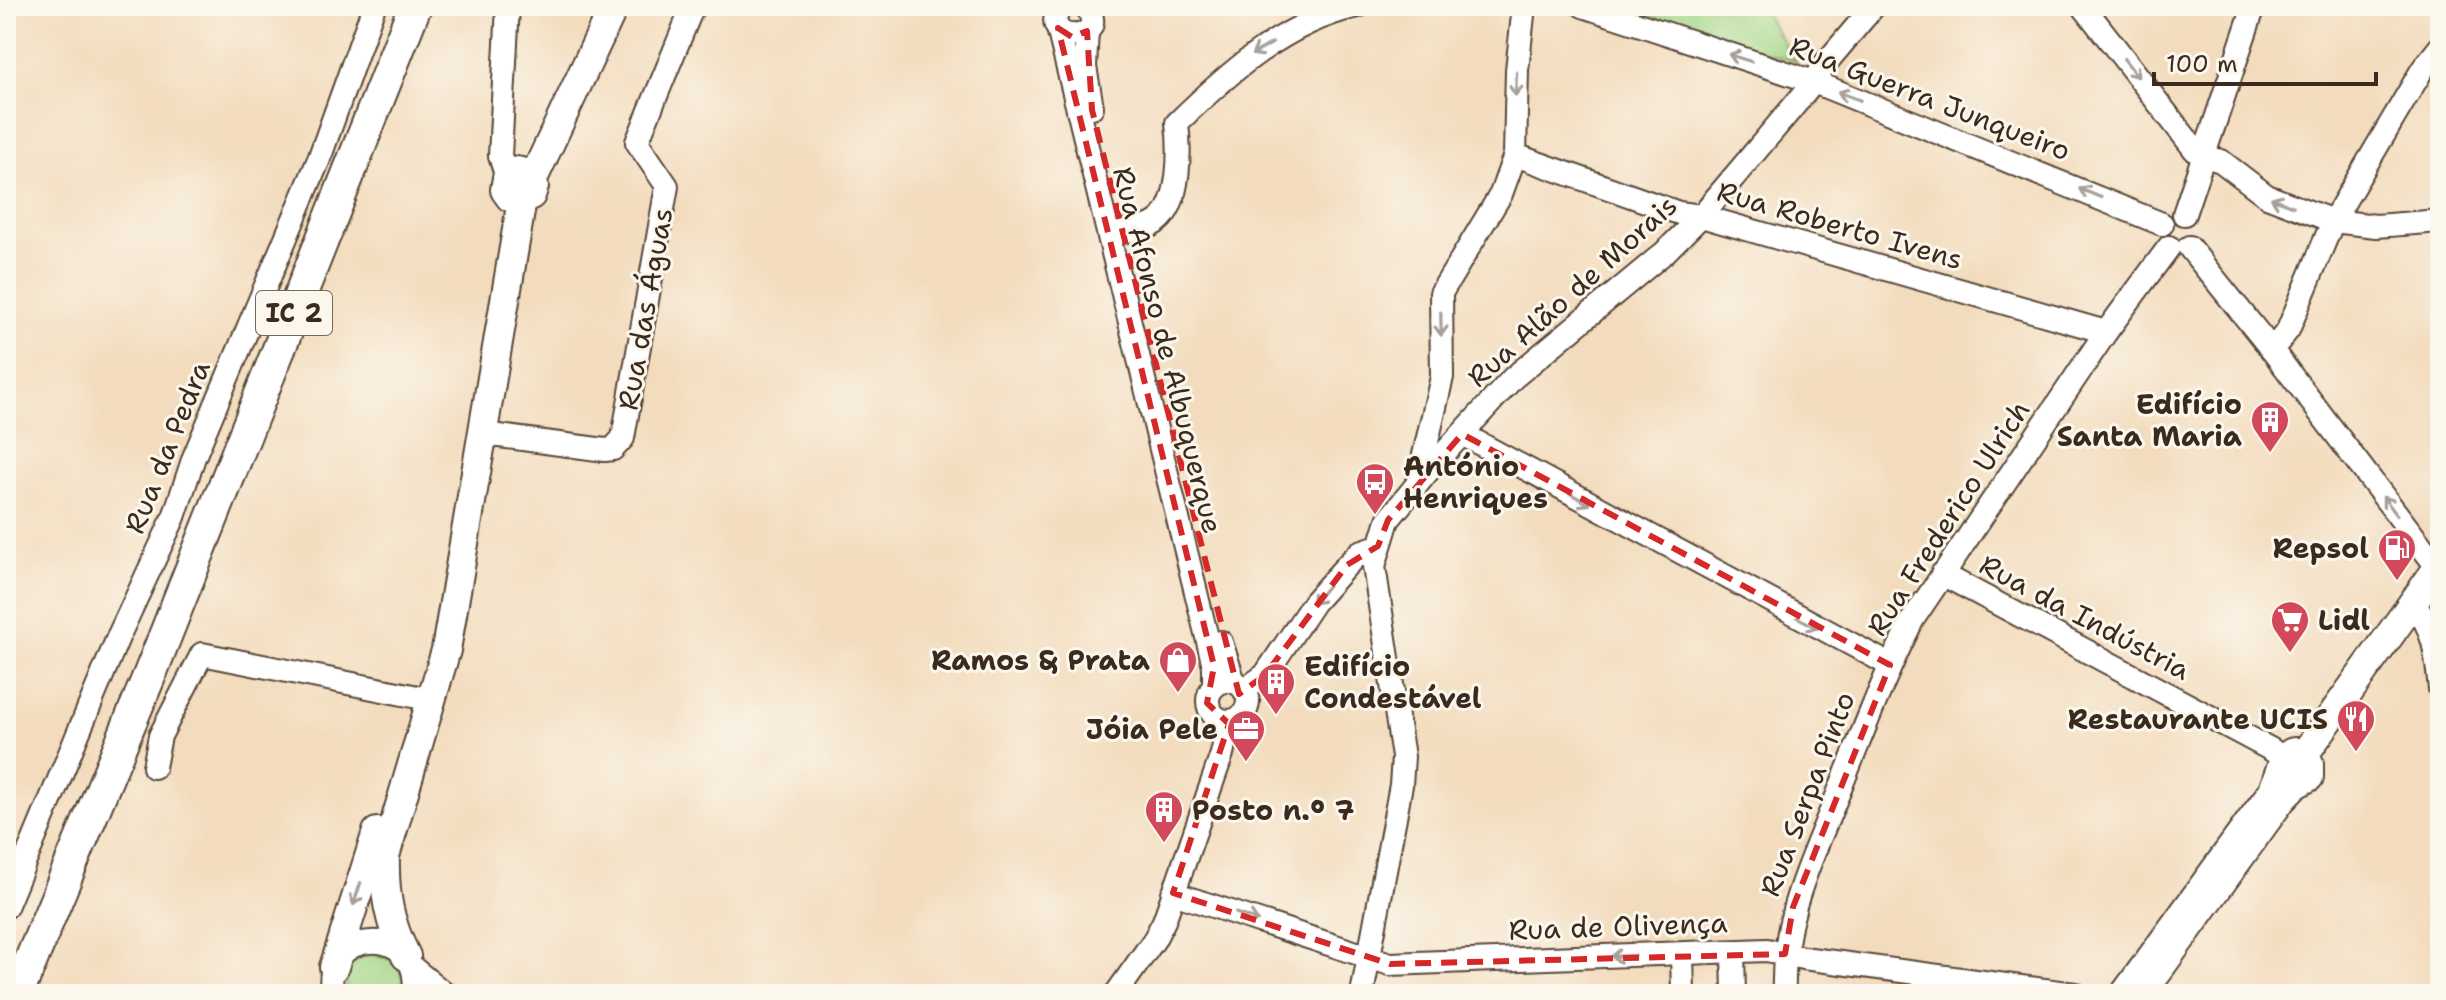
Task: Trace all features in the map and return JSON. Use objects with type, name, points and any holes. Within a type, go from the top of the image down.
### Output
[{"type":"highway","name":"IC 2","points":[[6,989],[159,618],[400,6]]},
{"type":"highway","name":"IC 2","points":[[17,994],[150,674],[415,6]]},
{"type":"main road","points":[[409,962],[389,916],[384,886],[385,856],[426,699],[517,184],[594,6]]},
{"type":"main road","points":[[332,985],[426,699],[446,650],[484,434],[517,184],[614,6]]},
{"type":"main road","points":[[2125,994],[2439,567]]},
{"type":"main road","points":[[2141,994],[2281,800],[2291,769]]},
{"type":"street","name":"Rua da Pedra","points":[[6,907],[119,635],[174,517],[194,457],[319,159],[374,6]]},
{"type":"street","points":[[508,6],[500,156],[517,184]]},
{"type":"street","name":"Rua das Águas","points":[[484,434],[605,450],[613,449],[623,438],[667,186],[637,142],[693,6]]},
{"type":"street","points":[[1122,232],[1141,229],[1159,221],[1167,208],[1176,182],[1180,155],[1177,123],[1208,92],[1252,55],[1294,31],[1358,6]]},
{"type":"street","points":[[1428,471],[1424,455],[1442,377],[1441,293],[1501,194],[1515,155],[1516,82],[1524,6]]},
{"type":"street","name":"Rua Guerra Junqueiro","points":[[1583,6],[1814,82],[2162,224]]},
{"type":"street","name":"Rua Alão de Morais","points":[[1376,556],[1388,520],[1428,471],[1513,378],[1665,252],[1701,216],[1874,6]]},
{"type":"street","name":"Rua Alão de Morais","points":[[1814,82],[1831,71],[1891,6]]},
{"type":"street","points":[[2083,6],[2195,150],[2221,161],[2267,196],[2333,221],[2376,226],[2440,221]]},
{"type":"street","points":[[2184,214],[2254,6]]},
{"type":"street","name":"Rua Afonso de Albuquerque","points":[[1057,14],[1072,37],[1090,14]]},
{"type":"street","name":"Rua Afonso de Albuquerque","points":[[1057,14],[1214,666],[1231,686]]},
{"type":"street","name":"Rua Afonso de Albuquerque","points":[[1090,14],[1085,67],[1092,110],[1231,686]]},
{"type":"street","points":[[2272,350],[2288,330],[2333,221],[2422,70],[2440,47]]},
{"type":"street","name":"Rua Roberto Ivens","points":[[1515,155],[1679,213],[1701,216],[2106,332]]},
{"type":"street","points":[[2179,247],[2196,239],[2197,229],[2193,219],[2184,214],[2174,214],[2162,224],[2162,239],[2179,247],[2272,350],[2439,567]]},
{"type":"street","name":"Rua Frederico Ulrich","points":[[1890,665],[1913,619],[1942,574],[2106,332],[2179,247]]},
{"type":"street","points":[[1462,434],[1890,665]]},
{"type":"street","points":[[1231,686],[1248,703],[1242,716],[1229,721],[1217,718],[1209,709],[1208,697],[1231,686],[1265,675],[1314,602],[1360,552],[1385,562],[1415,756],[1413,788],[1374,960],[1362,994]]},
{"type":"street","name":"Rua da Indústria","points":[[1942,574],[2272,750],[2291,769]]},
{"type":"street","points":[[2413,602],[2433,635],[2440,689]]},
{"type":"street","points":[[154,767],[160,736],[202,654],[426,699]]},
{"type":"street","name":"Rua Serpa Pinto","points":[[1784,994],[1785,954],[1793,907],[1890,665]]},
{"type":"street","points":[[1116,994],[1164,921],[1198,826],[1229,721]]},
{"type":"street","name":"Rua de Olivença","points":[[1173,893],[1390,964],[1767,950],[2075,994]]},
{"type":"street","points":[[332,985],[342,955],[353,946],[367,941],[381,941],[395,947],[445,994]]},
{"type":"street","points":[[1733,952],[1734,994]]},
{"type":"street","points":[[1682,954],[1683,994]]},
{"type":"street","points":[[1372,994],[1374,960]]},
{"type":"street","points":[[409,962],[415,980],[414,994]]},
{"type":"highlighted area","points":[[1058,28],[1072,37],[1087,31],[1092,110],[1239,694],[1265,675],[1347,565],[1378,546],[1388,520],[1462,434],[1890,665],[1793,907],[1785,954],[1390,964],[1173,893],[1229,724],[1207,703],[1214,666]]},
{"type":"green space","points":[[1617,6],[1760,6],[1796,62]]},
{"type":"green space","points":[[370,954],[386,957],[397,965],[402,978],[401,994],[348,994],[346,981],[349,969],[357,960]]},
{"type":"place","name":"Edifício Santa Maria","points":[[2270,454]]},
{"type":"place","name":"António Henriques","points":[[1375,516]]},
{"type":"place","name":"Repsol","points":[[2397,582]]},
{"type":"place","name":"Lidl","points":[[2290,654]]},
{"type":"place","name":"Ramos & Prata","points":[[1178,694]]},
{"type":"place","name":"Edifício Condestável","points":[[1276,716]]},
{"type":"place","name":"Restaurante UCIS","points":[[2356,753]]},
{"type":"place","name":"Jóia Pele","points":[[1246,763]]},
{"type":"place","name":"Posto n.º 7","points":[[1164,844]]}]
